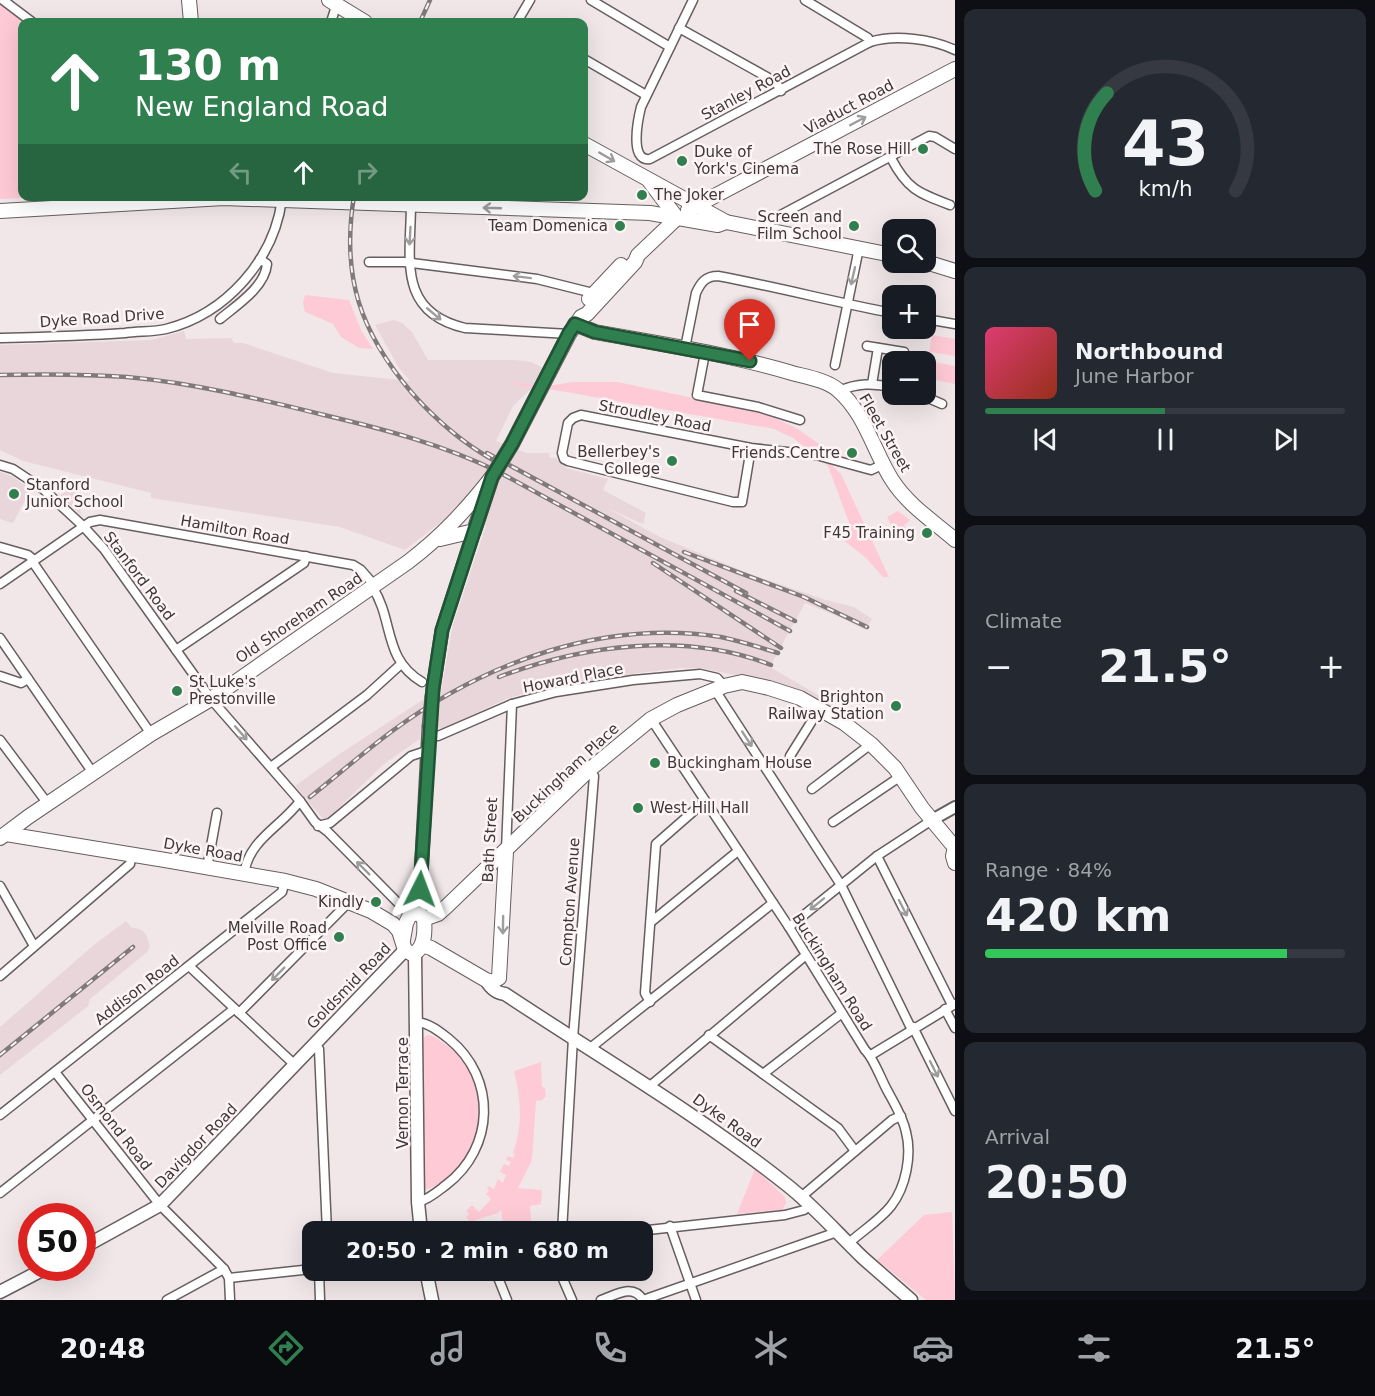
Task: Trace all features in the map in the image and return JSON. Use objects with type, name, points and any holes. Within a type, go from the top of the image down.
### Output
[{"type":"main road","points":[[189,0],[191,18]]},
{"type":"main road","points":[[335,2],[359,18]]},
{"type":"main road","name":"Viaduct Road","points":[[492,477],[575,325],[587,314],[598,294],[630,257],[638,255],[677,218],[694,206],[955,69]]},
{"type":"main road","points":[[588,146],[726,222],[882,253]]},
{"type":"main road","points":[[647,178],[677,218]]},
{"type":"main road","points":[[0,211],[139,201]]},
{"type":"main road","points":[[417,201],[441,206],[650,213],[718,225],[726,222]]},
{"type":"main road","points":[[936,265],[955,271]]},
{"type":"main road","points":[[575,325],[595,332],[743,359],[825,382],[839,391]]},
{"type":"main road","name":"Fleet Street","points":[[839,391],[862,423],[902,494],[955,540]]},
{"type":"main road","points":[[492,477],[442,630],[432,696],[411,918],[411,947],[432,948],[493,979]]},
{"type":"main road","name":"Old Shoreham Road","points":[[2,835],[151,734],[211,699],[374,587],[436,541],[457,520],[492,477]]},
{"type":"main road","name":"Old Shoreham Road","points":[[436,541],[474,531]]},
{"type":"main road","name":"Buckingham Place","points":[[411,918],[438,914],[498,869],[492,862],[506,852],[589,770],[651,719],[677,705],[720,688],[749,682],[820,708]]},
{"type":"main road","points":[[820,708],[871,744],[902,776],[932,820],[955,846],[953,856],[955,863]]},
{"type":"main road","name":"Dyke Road","points":[[2,835],[285,881],[316,889],[371,911],[411,918]]},
{"type":"main road","name":"Bath Street","points":[[493,979],[502,942],[498,869]]},
{"type":"main road","name":"Dyke Road","points":[[411,918],[399,931],[411,947]]},
{"type":"main road","name":"Vernon Terrace","points":[[411,947],[417,1022],[420,1221]]},
{"type":"main road","name":"Goldsmid Road","points":[[315,1044],[411,947]]},
{"type":"main road","name":"Dyke Road","points":[[493,979],[505,994],[650,1086],[734,1145],[805,1201],[911,1300]]},
{"type":"main road","name":"Davigdor Road","points":[[96,1240],[160,1205],[315,1044]]},
{"type":"main road","points":[[0,1292],[21,1281]]},
{"type":"main road","points":[[428,1281],[432,1300]]},
{"type":"street","points":[[3,0],[27,18]]},
{"type":"street","points":[[521,18],[530,0]]},
{"type":"street","points":[[591,0],[670,47]]},
{"type":"street","points":[[588,61],[646,95],[693,0]]},
{"type":"street","points":[[806,0],[868,38],[870,42],[903,39],[934,43],[955,50]]},
{"type":"street","points":[[332,18],[335,2]]},
{"type":"street","points":[[680,28],[767,77],[777,84],[781,91]]},
{"type":"street","name":"Stanley Road","points":[[646,95],[639,116],[638,150],[641,158],[650,159],[870,42]]},
{"type":"street","points":[[768,229],[775,218],[929,136],[955,149]]},
{"type":"street","points":[[891,158],[902,178],[912,188],[923,195],[950,205]]},
{"type":"street","name":"Dyke Road Drive","points":[[0,338],[165,329],[205,312],[226,299],[247,278],[260,259],[275,229],[282,201]]},
{"type":"street","points":[[417,201],[409,272],[419,298],[432,314],[449,324],[492,330],[575,325]]},
{"type":"street","points":[[835,365],[859,248]]},
{"type":"street","points":[[220,319],[250,294],[267,271],[267,264],[260,259]]},
{"type":"street","points":[[369,262],[409,263],[549,281],[598,294]]},
{"type":"street","points":[[685,348],[696,293],[699,285],[710,276],[882,311]]},
{"type":"street","points":[[936,321],[955,324]]},
{"type":"street","points":[[867,346],[898,351]]},
{"type":"street","points":[[872,384],[878,348]]},
{"type":"street","points":[[705,353],[697,396],[758,407],[800,420]]},
{"type":"street","points":[[839,391],[851,385],[882,386]]},
{"type":"street","points":[[936,401],[942,404]]},
{"type":"street","name":"Stroudley Road","points":[[751,448],[742,502],[702,496],[568,461],[564,459],[562,453],[568,423],[581,415],[751,448],[816,455],[871,471],[884,464]]},
{"type":"street","name":"Stanford Road","points":[[0,465],[13,469],[43,489],[104,549],[211,699],[300,801],[318,826],[327,831],[411,918]]},
{"type":"street","name":"Hamilton Road","points":[[83,526],[100,520],[356,566],[374,587]]},
{"type":"street","points":[[0,584],[83,526]]},
{"type":"street","points":[[0,548],[28,555],[33,561],[151,734]]},
{"type":"street","points":[[176,650],[304,563],[306,556]]},
{"type":"street","points":[[374,587],[400,664],[422,682]]},
{"type":"street","points":[[0,638],[93,773]]},
{"type":"street","points":[[271,767],[367,695],[400,664]]},
{"type":"street","name":"Howard Place","points":[[429,732],[438,736],[513,704],[556,692],[700,674],[713,676],[719,680],[720,688]]},
{"type":"street","points":[[0,676],[21,683],[28,679]]},
{"type":"street","points":[[720,688],[841,885],[955,1110]]},
{"type":"street","name":"Bath Street","points":[[506,852],[513,704]]},
{"type":"street","points":[[790,756],[820,708]]},
{"type":"street","name":"Buckingham Road","points":[[651,719],[789,927],[865,1050],[871,1055],[876,1071],[901,1116],[907,1132],[908,1156],[903,1185],[890,1207],[849,1243]]},
{"type":"street","points":[[0,740],[48,804]]},
{"type":"street","points":[[812,789],[871,744]]},
{"type":"street","points":[[318,826],[330,823],[411,756],[427,752]]},
{"type":"street","name":"Compton Avenue","points":[[563,1221],[573,1038],[594,776],[589,770]]},
{"type":"street","points":[[832,822],[902,776]]},
{"type":"street","points":[[244,874],[246,861],[255,846],[300,801]]},
{"type":"street","points":[[650,1002],[645,993],[656,844],[704,802]]},
{"type":"street","points":[[789,927],[877,856],[955,807]]},
{"type":"street","points":[[207,868],[216,813]]},
{"type":"street","points":[[651,922],[738,851]]},
{"type":"street","points":[[0,976],[130,864],[132,855]]},
{"type":"street","points":[[877,856],[951,1006],[955,1028]]},
{"type":"street","name":"Addison Road","points":[[0,1115],[282,892],[285,881]]},
{"type":"street","points":[[0,886],[34,946]]},
{"type":"street","points":[[0,1193],[237,1011],[349,902]]},
{"type":"street","points":[[589,1049],[773,903]]},
{"type":"street","points":[[650,1086],[806,955]]},
{"type":"street","points":[[189,966],[295,1065]]},
{"type":"street","points":[[871,1055],[951,1006]]},
{"type":"street","points":[[763,1074],[842,1013]]},
{"type":"street","points":[[417,1022],[424,1023],[440,1032],[464,1053],[477,1075],[484,1109],[479,1142],[465,1166],[447,1185],[418,1202]]},
{"type":"street","points":[[709,1035],[838,1128],[855,1151]]},
{"type":"street","points":[[315,1044],[319,1049],[327,1221]]},
{"type":"street","name":"Osmond Road","points":[[55,1072],[160,1205],[224,1269],[229,1278]]},
{"type":"street","points":[[653,1229],[785,1215],[804,1210],[805,1201],[855,1151],[892,1120],[901,1116]]},
{"type":"street","points":[[670,1226],[696,1300]]},
{"type":"street","points":[[601,1300],[629,1290],[637,1292],[643,1300],[837,1232]]},
{"type":"street","points":[[167,1300],[224,1269]]},
{"type":"street","points":[[230,1300],[229,1278],[302,1270]]},
{"type":"street","points":[[319,1281],[320,1300]]},
{"type":"street","points":[[499,1281],[507,1300]]},
{"type":"street","points":[[564,1281],[572,1300]]},
{"type":"shaded area","points":[[0,4],[19,18],[18,198],[0,199]]},
{"type":"shaded area","points":[[305,295],[349,300],[361,330],[373,349],[359,348],[341,337],[333,324],[305,312],[303,303]]},
{"type":"shaded area","points":[[394,320],[402,323],[412,332],[428,360],[515,360],[531,362],[543,368],[531,389],[513,406],[496,441],[527,453],[549,453],[550,458],[556,458],[566,468],[608,479],[603,490],[646,513],[643,524],[607,508],[660,537],[755,576],[854,607],[872,619],[865,630],[805,603],[770,667],[842,709],[853,717],[851,721],[782,685],[701,668],[682,668],[539,689],[506,699],[444,728],[439,728],[437,725],[438,694],[441,692],[453,624],[486,526],[460,507],[405,550],[340,527],[151,498],[151,493],[23,461],[0,450],[0,345],[151,340],[184,331],[186,339],[231,338],[234,343],[243,343],[333,373],[410,381],[399,368],[375,325]]},
{"type":"shaded area","points":[[936,336],[955,339],[955,356],[929,351],[931,339],[936,339]]},
{"type":"shaded area","points":[[936,362],[955,366],[955,384],[936,380]]},
{"type":"shaded area","points":[[513,382],[548,386],[573,382],[618,382],[767,414],[798,429],[819,444],[819,453],[841,474],[889,577],[883,577],[866,558],[842,539],[848,528],[849,530],[851,528],[828,466],[793,438],[774,429],[549,389],[514,385]]},
{"type":"shaded area","name":"Stanford Junior School","points":[[0,472],[31,489],[13,523],[0,519]]},
{"type":"shaded area","points":[[76,485],[81,515],[60,495]]},
{"type":"shaded area","points":[[898,511],[910,520],[904,526],[909,531],[899,541],[887,517]]},
{"type":"shaded area","points":[[424,699],[420,739],[385,763],[325,821],[295,786]]},
{"type":"shaded area","points":[[126,921],[131,927],[146,934],[150,947],[147,952],[90,999],[88,1006],[0,1075],[0,1027],[95,944]]},
{"type":"shaded area","points":[[428,1035],[452,1049],[464,1062],[473,1077],[478,1094],[479,1111],[472,1145],[463,1161],[442,1182],[424,1190],[421,1057],[424,1037]]},
{"type":"shaded area","points":[[541,1062],[542,1087],[545,1088],[546,1096],[536,1101],[532,1160],[518,1188],[542,1190],[541,1204],[530,1206],[531,1221],[503,1221],[501,1210],[498,1213],[469,1221],[466,1217],[469,1214],[466,1211],[472,1205],[479,1212],[491,1199],[486,1194],[489,1191],[487,1189],[489,1186],[494,1189],[498,1179],[503,1183],[506,1175],[500,1172],[504,1164],[509,1166],[511,1162],[506,1160],[508,1156],[513,1158],[515,1154],[513,1153],[520,1112],[514,1071]]},
{"type":"shaded area","points":[[755,1169],[785,1197],[786,1203],[782,1210],[737,1214]]},
{"type":"shaded area","points":[[952,1212],[955,1300],[926,1300],[877,1260],[924,1215]]},
{"type":"railway","points":[[422,18],[430,0]]},
{"type":"railway","points":[[353,201],[350,252],[353,277],[367,325],[379,348],[412,393],[430,412],[460,438],[493,460]]},
{"type":"railway","points":[[0,375],[111,376],[177,383],[300,409],[433,445],[497,471],[790,631]]},
{"type":"railway","points":[[487,453],[746,593]]},
{"type":"railway","points":[[684,552],[804,597],[867,627]]},
{"type":"railway","points":[[653,563],[781,648]]},
{"type":"railway","points":[[736,591],[795,621]]},
{"type":"railway","points":[[310,797],[384,737],[431,705],[469,683],[508,665],[549,651],[591,640],[634,634],[678,633],[721,637],[778,653]]},
{"type":"railway","points":[[499,677],[565,657],[634,646],[669,645],[704,648],[738,654],[771,665]]},
{"type":"railway","points":[[0,1055],[133,947]]},
{"type":"place","name":"The Rose Hill","points":[[923,149]]},
{"type":"place","name":"Duke of York's Cinema","points":[[682,161]]},
{"type":"place","name":"The Joker","points":[[642,195]]},
{"type":"place","name":"Team Domenica","points":[[620,226]]},
{"type":"place","name":"Screen and Film School","points":[[854,226]]},
{"type":"place","name":"Friends Centre","points":[[852,453]]},
{"type":"place","name":"Bellerbey's College","points":[[672,461]]},
{"type":"place","name":"Stanford Junior School","points":[[14,494]]},
{"type":"place","name":"F45 Training","points":[[927,533]]},
{"type":"place","name":"St Luke's Prestonville","points":[[177,691]]},
{"type":"place","name":"Brighton Railway Station","points":[[896,706]]},
{"type":"place","name":"Buckingham House","points":[[655,763]]},
{"type":"place","name":"West Hill Hall","points":[[638,808]]},
{"type":"place","name":"Kindly","points":[[376,902]]},
{"type":"place","name":"Melville Road Post Office","points":[[339,937]]},
{"type":"route","points":[[420,889],[427,752],[433,688],[442,630],[492,477],[526,419],[569,333],[575,324],[595,332],[750,361]]}]
